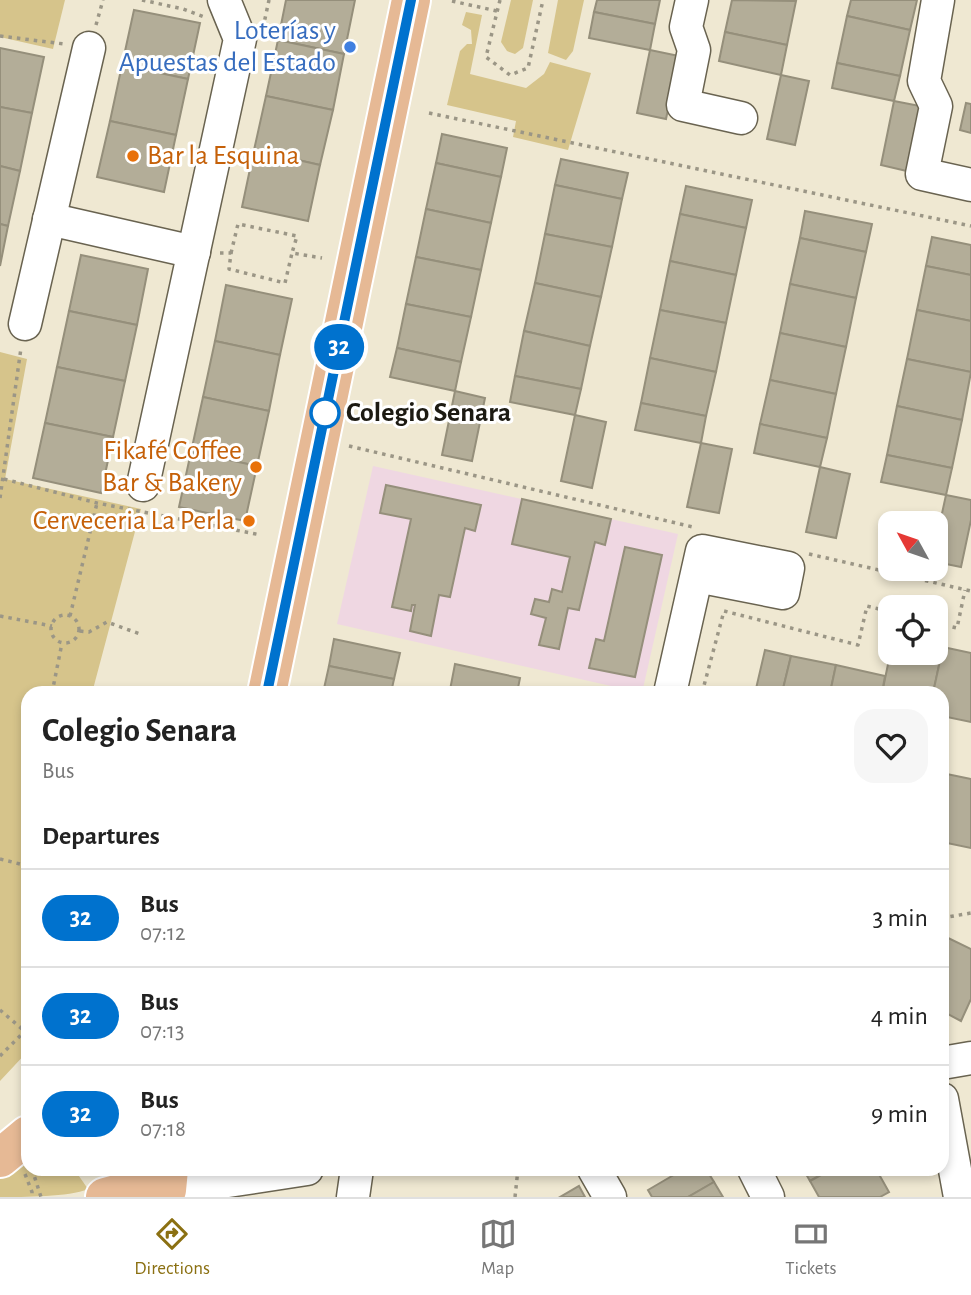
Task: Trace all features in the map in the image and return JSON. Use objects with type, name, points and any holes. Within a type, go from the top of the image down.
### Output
[{"type":"main road","points":[[268,686],[411,0]]},
{"type":"main road","points":[[109,1189],[183,1181]]},
{"type":"street","points":[[143,485],[240,39],[224,0]]},
{"type":"street","points":[[692,0],[686,27],[694,50],[683,105],[741,118]]},
{"type":"street","points":[[938,0],[924,81],[936,106],[922,174],[971,185]]},
{"type":"street","points":[[24,324],[89,48]]},
{"type":"street","points":[[49,219],[194,252]]},
{"type":"street","points":[[672,686],[697,576]]},
{"type":"street","points":[[949,1062],[971,1058]]},
{"type":"street","points":[[949,1137],[960,1197]]},
{"type":"street","points":[[183,1181],[235,1176]]},
{"type":"street","points":[[353,1197],[356,1176]]},
{"type":"street","points":[[598,1176],[610,1197]]},
{"type":"street","points":[[758,1176],[768,1197]]},
{"type":"path","points":[[500,0],[486,57],[510,75],[528,68],[543,0]]},
{"type":"path","points":[[452,1],[497,11]]},
{"type":"path","points":[[0,36],[89,48]]},
{"type":"path","points":[[429,113],[971,226]]},
{"type":"path","points":[[239,224],[297,236],[285,283],[229,269],[231,253],[239,224]]},
{"type":"path","points":[[194,252],[231,253]]},
{"type":"path","points":[[292,253],[321,258]]},
{"type":"path","points":[[0,498],[24,324]]},
{"type":"path","points":[[338,443],[694,527]]},
{"type":"path","points":[[70,616],[97,503]]},
{"type":"path","points":[[807,553],[971,591]]},
{"type":"path","points":[[948,626],[957,628],[965,589]]},
{"type":"path","points":[[704,686],[724,611],[858,645],[867,607],[878,609]]},
{"type":"path","points":[[0,616],[52,626]]},
{"type":"path","points":[[70,616],[77,622],[80,631],[72,642],[62,643],[52,635],[52,626],[57,618],[70,616]]},
{"type":"path","points":[[80,631],[89,632],[107,622],[140,634]]},
{"type":"path","points":[[53,686],[62,643]]},
{"type":"path","points":[[0,859],[21,864]]},
{"type":"path","points":[[949,917],[971,913]]},
{"type":"path","points":[[0,1010],[21,1026]]},
{"type":"path","points":[[0,1056],[21,1037]]},
{"type":"path","points":[[26,1176],[32,1197]]},
{"type":"path","points":[[34,1176],[41,1197]]},
{"type":"path","points":[[515,1197],[517,1176]]},
{"type":"shaded area","points":[[0,0],[65,0],[53,49],[0,37]]},
{"type":"shaded area","points":[[511,0],[533,0],[523,48],[515,54],[507,51],[501,42]]},
{"type":"shaded area","points":[[558,0],[584,0],[573,51],[566,60],[548,53]]},
{"type":"shaded area","points":[[466,12],[482,15],[470,74],[526,88],[544,74],[550,62],[591,73],[568,150],[513,137],[516,121],[447,105],[460,51],[467,44],[472,44],[471,30],[462,25]]},
{"type":"shaded area","points":[[0,352],[27,359],[5,479],[141,509],[94,686],[21,686],[21,1058],[0,1081]]},
{"type":"shaded area","name":"Colegio Senara","points":[[373,466],[678,534],[644,686],[611,686],[337,624]]},
{"type":"shaded area","points":[[21,1158],[21,1176],[79,1176],[88,1189],[58,1195],[0,1197],[0,1176]]},
{"type":"building","points":[[286,0],[355,0],[344,54],[278,40]]},
{"type":"building","points":[[597,0],[660,0],[655,24],[594,12]]},
{"type":"building","points":[[732,0],[796,1],[787,45],[725,32]]},
{"type":"building","points":[[851,0],[917,0],[910,30],[847,16]]},
{"type":"building","points":[[134,10],[200,23],[188,79],[122,65]]},
{"type":"building","points":[[594,12],[655,24],[650,50],[589,38]]},
{"type":"building","points":[[847,16],[910,30],[900,76],[837,63]]},
{"type":"building","points":[[725,32],[787,45],[781,75],[719,61]]},
{"type":"building","points":[[278,40],[344,54],[333,110],[266,96]]},
{"type":"building","points":[[0,48],[44,57],[32,113],[0,107]]},
{"type":"building","points":[[650,50],[679,56],[666,119],[637,113]]},
{"type":"building","points":[[837,63],[900,76],[894,101],[832,88]]},
{"type":"building","points":[[122,65],[188,79],[176,135],[110,121]]},
{"type":"building","points":[[781,75],[809,81],[795,145],[767,139]]},
{"type":"building","points":[[266,96],[333,110],[320,165],[254,150]]},
{"type":"building","points":[[894,101],[925,107],[911,172],[881,165]]},
{"type":"building","points":[[966,103],[971,104],[971,133],[960,130]]},
{"type":"building","points":[[0,107],[32,113],[20,171],[0,166]]},
{"type":"building","points":[[110,121],[176,135],[164,192],[97,177]]},
{"type":"building","points":[[442,134],[507,148],[501,177],[436,163]]},
{"type":"building","points":[[254,150],[320,165],[308,221],[242,207]]},
{"type":"building","points":[[561,159],[628,173],[622,199],[555,185]]},
{"type":"building","points":[[436,163],[501,177],[491,223],[426,209]]},
{"type":"building","points":[[0,166],[20,171],[8,226],[0,224]]},
{"type":"building","points":[[555,185],[622,199],[612,247],[545,234]]},
{"type":"building","points":[[686,186],[752,200],[746,228],[680,214]]},
{"type":"building","points":[[426,209],[491,223],[481,270],[416,257]]},
{"type":"building","points":[[805,211],[872,224],[866,252],[800,238]]},
{"type":"building","points":[[680,214],[746,228],[736,275],[670,261]]},
{"type":"building","points":[[0,224],[8,226],[0,266]]},
{"type":"building","points":[[545,234],[612,247],[601,297],[535,283]]},
{"type":"building","points":[[932,237],[971,245],[971,275],[926,266]]},
{"type":"building","points":[[800,238],[866,252],[856,298],[790,284]]},
{"type":"building","points":[[81,255],[148,269],[137,325],[69,311]]},
{"type":"building","points":[[416,257],[481,270],[471,317],[406,304]]},
{"type":"building","points":[[670,261],[736,275],[726,323],[660,310]]},
{"type":"building","points":[[926,266],[971,275],[971,321],[917,310]]},
{"type":"building","points":[[535,283],[601,297],[590,346],[524,331]]},
{"type":"building","points":[[790,284],[856,298],[846,347],[780,333]]},
{"type":"building","points":[[226,285],[292,299],[280,355],[215,341]]},
{"type":"building","points":[[406,304],[471,317],[461,362],[397,348]]},
{"type":"building","points":[[660,310],[726,323],[716,372],[650,358]]},
{"type":"building","points":[[917,310],[971,321],[971,372],[907,359]]},
{"type":"building","points":[[69,311],[137,325],[125,381],[57,367]]},
{"type":"building","points":[[524,331],[590,346],[581,389],[515,376]]},
{"type":"building","points":[[780,333],[846,347],[836,394],[770,380]]},
{"type":"building","points":[[215,341],[280,355],[269,411],[203,397]]},
{"type":"building","points":[[397,348],[461,362],[455,391],[390,377]]},
{"type":"building","points":[[650,358],[716,372],[706,416],[641,403]]},
{"type":"building","points":[[907,359],[971,372],[962,420],[897,406]]},
{"type":"building","points":[[57,367],[125,381],[113,437],[45,423]]},
{"type":"building","points":[[515,376],[581,389],[575,415],[510,402]]},
{"type":"building","points":[[770,380],[836,394],[827,438],[760,424]]},
{"type":"building","points":[[455,391],[485,398],[472,461],[442,455]]},
{"type":"building","points":[[203,397],[269,411],[257,466],[191,452]]},
{"type":"building","points":[[641,403],[706,416],[701,443],[635,430]]},
{"type":"building","points":[[897,406],[962,420],[952,468],[887,455]]},
{"type":"building","points":[[575,415],[606,422],[592,488],[561,481]]},
{"type":"building","points":[[45,423],[113,437],[101,493],[33,478]]},
{"type":"building","points":[[760,424],[827,438],[820,467],[754,453]]},
{"type":"building","points":[[701,443],[732,449],[719,513],[687,507]]},
{"type":"building","points":[[191,452],[257,466],[245,521],[179,507]]},
{"type":"building","points":[[887,455],[952,468],[946,495],[881,482]]},
{"type":"building","points":[[820,467],[850,474],[836,538],[806,532]]},
{"type":"building","points":[[386,485],[481,505],[475,531],[465,528],[450,597],[439,595],[431,636],[410,631],[415,605],[412,605],[411,611],[392,607],[411,519],[380,513]]},
{"type":"building","points":[[946,495],[971,500],[971,520],[961,567],[948,564],[948,511],[943,511]]},
{"type":"building","points":[[522,499],[611,519],[605,545],[595,542],[579,610],[568,608],[559,649],[539,645],[546,618],[531,614],[535,599],[549,602],[552,589],[562,592],[570,557],[512,544]]},
{"type":"building","points":[[625,547],[662,555],[635,677],[589,668],[596,639],[604,641]]},
{"type":"building","points":[[334,639],[400,653],[394,679],[329,666]]},
{"type":"building","points":[[948,648],[971,653],[971,722],[949,717],[949,686],[935,686],[939,665],[948,665]]},
{"type":"building","points":[[765,650],[791,656],[784,686],[757,686]]},
{"type":"building","points":[[791,656],[836,665],[832,686],[784,686]]},
{"type":"building","points":[[455,664],[520,678],[518,686],[451,686]]},
{"type":"building","points":[[836,665],[885,676],[883,686],[832,686]]},
{"type":"building","points":[[888,665],[939,665],[935,686],[883,686]]},
{"type":"building","points":[[329,666],[394,679],[392,686],[325,686]]},
{"type":"building","points":[[949,774],[971,779],[971,848],[949,843]]},
{"type":"building","points":[[949,938],[971,949],[971,999],[961,1021],[949,1015]]},
{"type":"building","points":[[672,1176],[710,1176],[714,1182],[688,1197],[652,1197],[648,1190]]},
{"type":"building","points":[[819,1176],[880,1176],[889,1192],[880,1197],[819,1197],[810,1181]]},
{"type":"building","points":[[714,1182],[723,1197],[688,1197]]},
{"type":"building","points":[[579,1186],[585,1197],[560,1197]]},
{"type":"bus line","name":"32","points":[[268,686],[411,0]]},
{"type":"place","name":"Loterías y Apuestas del Estado","points":[[350,47]]},
{"type":"place","name":"Bar la Esquina","points":[[133,156]]},
{"type":"place","name":"Colegio Senara","points":[[325,413]]},
{"type":"place","name":"Fikafé Coffee Bar & Bakery","points":[[256,467]]},
{"type":"place","name":"Cerveceria La Perla","points":[[249,521]]}]
